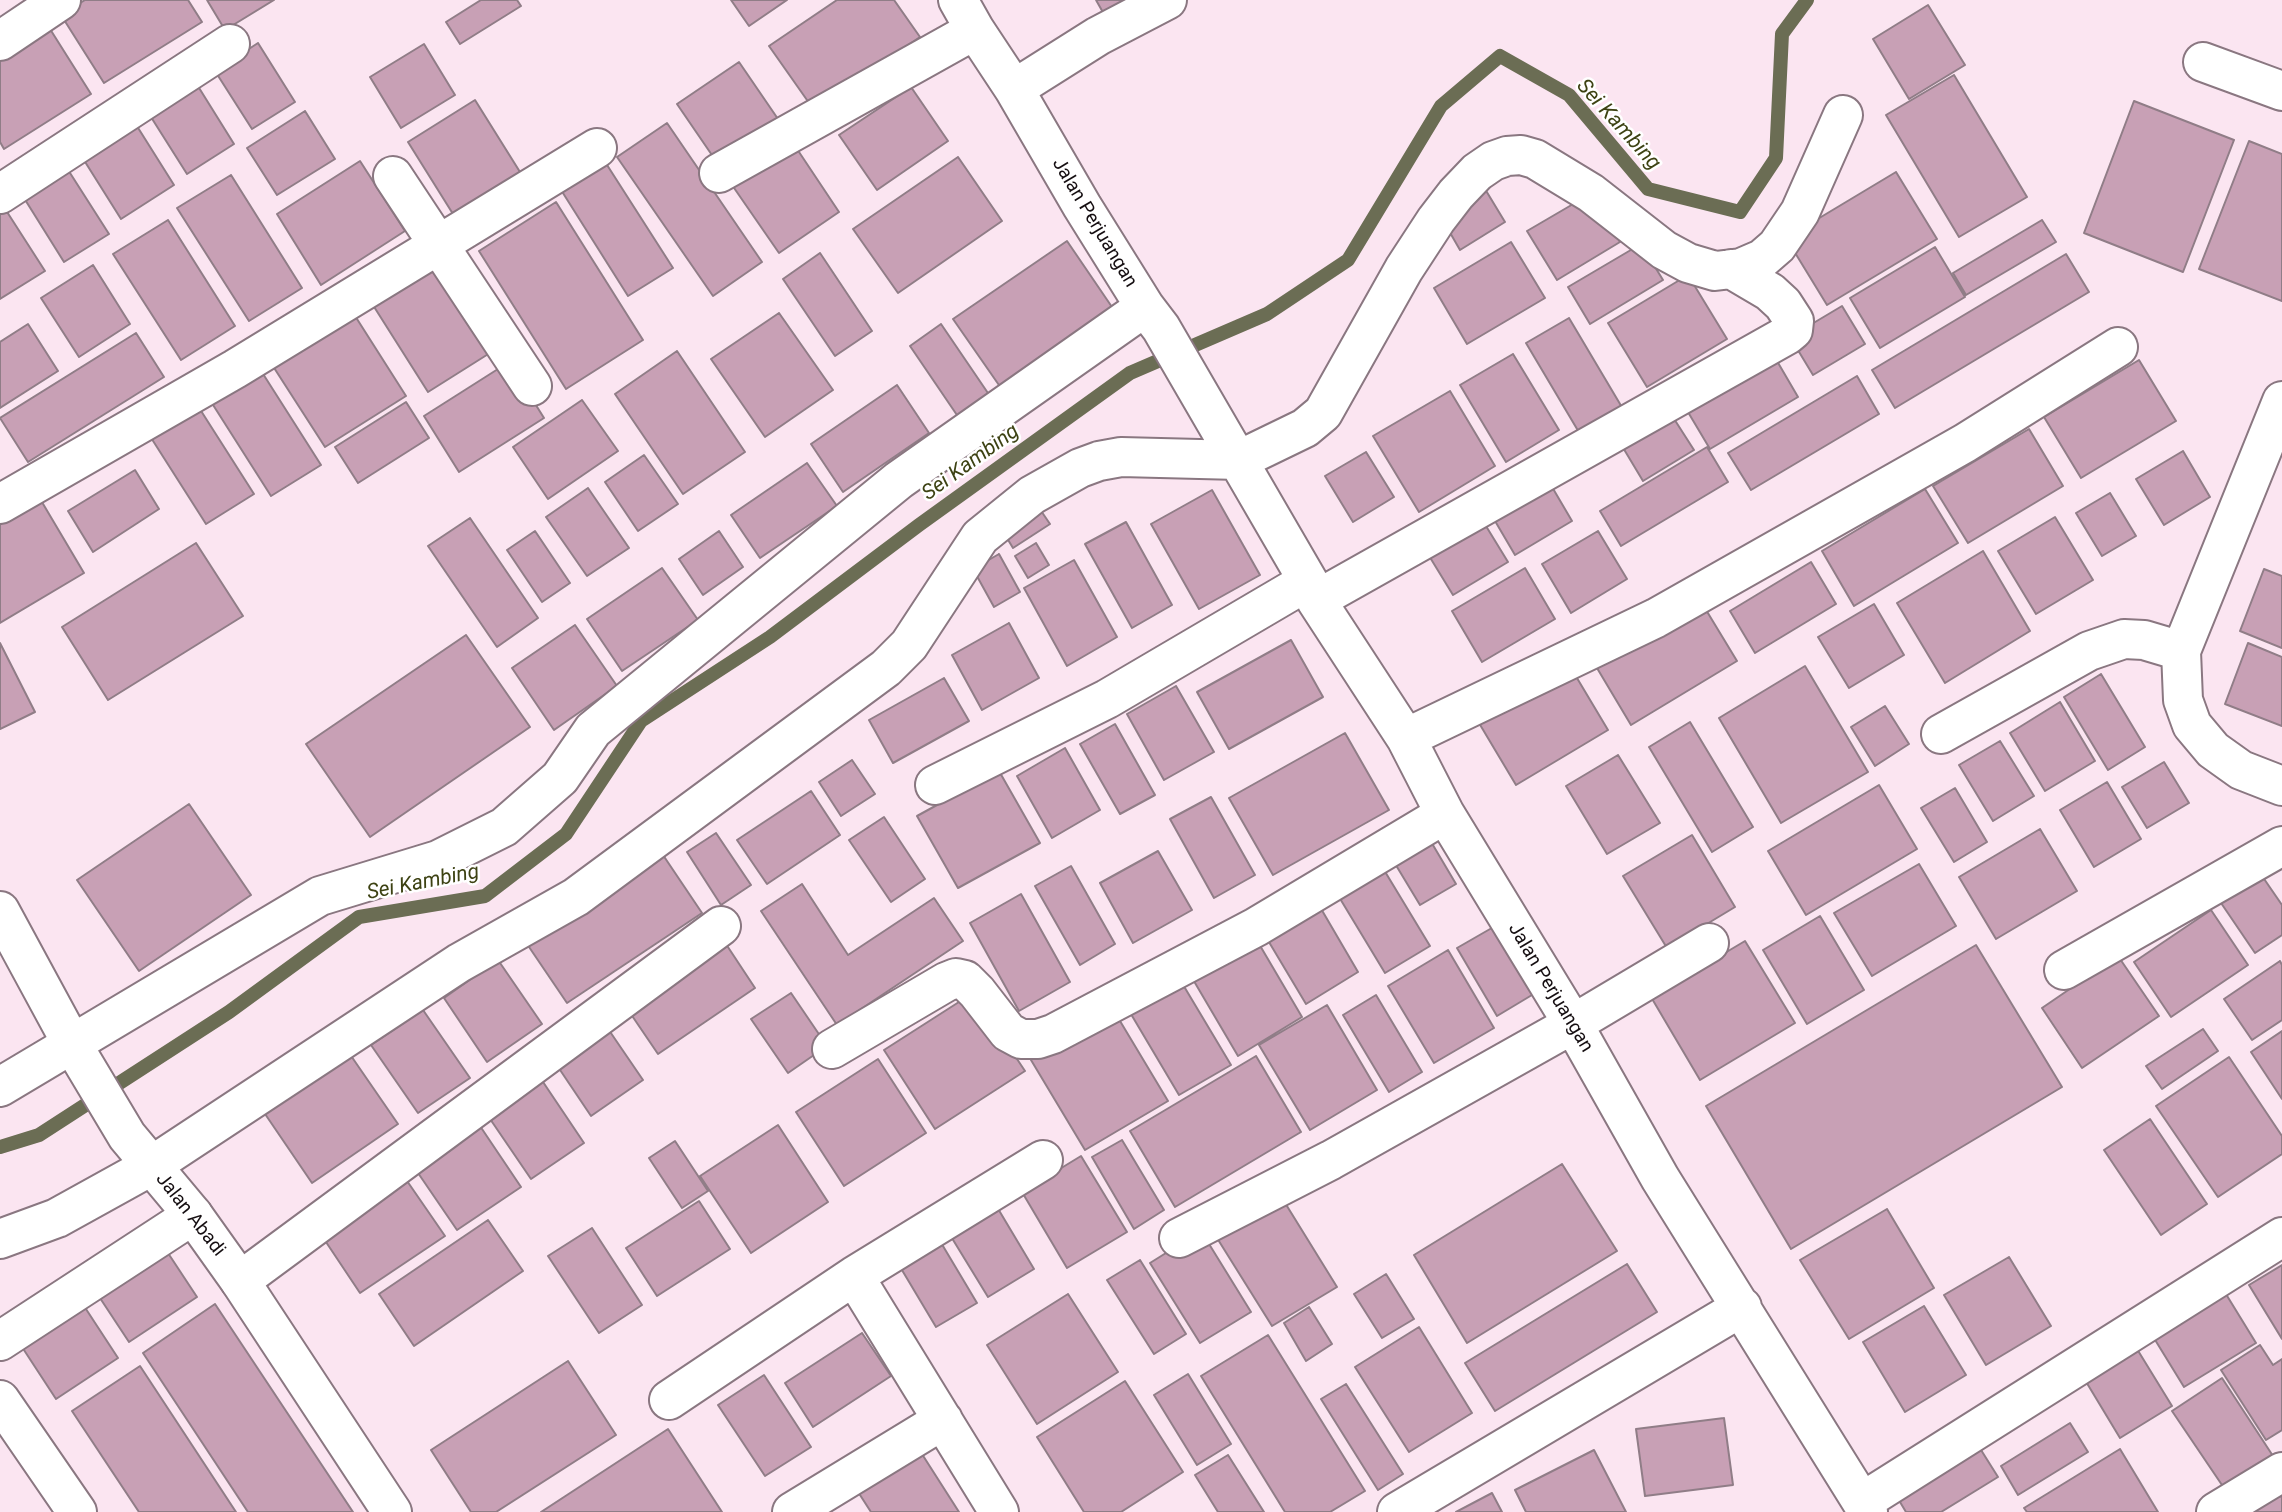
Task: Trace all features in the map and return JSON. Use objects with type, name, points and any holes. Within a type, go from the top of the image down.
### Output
[{"type":"street","points":[[0,41],[61,0]]},
{"type":"street","points":[[1014,89],[1098,36],[1167,0]]},
{"type":"street","points":[[719,173],[966,15]]},
{"type":"street","name":"Jalan Perjuangan","points":[[966,15],[1014,89],[1082,206],[1235,453],[1312,590],[1406,738],[1445,814],[1573,1024],[1660,1178],[1865,1507]]},
{"type":"street","points":[[0,194],[230,44]]},
{"type":"street","points":[[2203,62],[2282,91]]},
{"type":"street","points":[[0,1239],[57,1218],[151,1166],[459,963],[576,897],[886,668],[909,645],[981,537],[1032,495],[1080,468],[1099,461],[1121,457],[1235,453],[1305,428],[1323,413],[1404,269],[1436,220],[1477,172],[1507,156],[1521,155],[1535,159],[1591,193],[1664,250],[1715,271],[1741,268],[1762,259],[1777,246],[1800,212],[1843,116]]},
{"type":"street","points":[[0,504],[235,369],[597,148]]},
{"type":"street","points":[[393,176],[532,386]]},
{"type":"street","points":[[936,785],[1107,699],[1793,330],[1794,321],[1783,304],[1770,292],[1731,269]]},
{"type":"street","points":[[0,1087],[79,1056],[320,896],[438,860],[504,827],[560,778],[593,730],[899,480],[1153,317]]},
{"type":"street","points":[[1406,738],[1656,618],[1965,443],[2118,347]]},
{"type":"street","points":[[2282,401],[2181,651],[2183,700],[2192,725],[2214,750],[2241,769],[2282,786]]},
{"type":"street","points":[[1941,734],[2109,642],[2124,639],[2144,640],[2181,651]]},
{"type":"street","points":[[832,1049],[956,978],[965,980],[977,992],[1008,1032],[1021,1039],[1038,1039],[1053,1034],[1256,927],[1445,814]]},
{"type":"street","points":[[2064,970],[2282,846]]},
{"type":"street","name":"Jalan Abadi","points":[[0,911],[79,1056],[127,1136],[193,1215],[240,1281],[392,1512]]},
{"type":"street","points":[[240,1281],[721,926]]},
{"type":"street","points":[[1179,1238],[1331,1160],[1573,1024],[1709,943]]},
{"type":"street","points":[[669,1400],[855,1276],[1043,1160]]},
{"type":"street","points":[[0,1341],[193,1215]]},
{"type":"street","points":[[1865,1507],[2282,1237]]},
{"type":"street","points":[[855,1276],[999,1512]]},
{"type":"street","points":[[1397,1512],[1742,1307]]},
{"type":"street","points":[[0,1400],[77,1512]]},
{"type":"street","points":[[792,1512],[943,1420]]},
{"type":"street","points":[[2216,1512],[2282,1472]]},
{"type":"building","points":[[85,0],[188,0],[202,22],[104,83],[61,15]]},
{"type":"building","points":[[207,0],[274,0],[225,30]]},
{"type":"building","points":[[481,0],[517,0],[521,6],[460,44],[446,22]]},
{"type":"building","points":[[731,0],[787,0],[749,26]]},
{"type":"building","points":[[837,0],[894,0],[920,37],[814,110],[769,46]]},
{"type":"building","points":[[1096,0],[1130,0],[1109,23]]},
{"type":"building","points":[[1928,5],[1965,65],[1909,99],[1873,39]]},
{"type":"building","points":[[50,29],[91,94],[4,149],[0,142],[0,60]]},
{"type":"building","points":[[258,43],[295,102],[252,129],[215,71]]},
{"type":"building","points":[[424,44],[455,95],[401,128],[370,77]]},
{"type":"building","points":[[739,62],[778,119],[716,161],[677,104]]},
{"type":"building","points":[[191,75],[234,144],[187,174],[144,106]]},
{"type":"building","points":[[1954,75],[2027,197],[1959,237],[1886,115]]},
{"type":"building","points":[[911,87],[948,141],[877,190],[839,135]]},
{"type":"building","points":[[475,100],[520,172],[453,214],[408,142]]},
{"type":"building","points":[[2134,101],[2234,140],[2183,272],[2084,233]]},
{"type":"building","points":[[305,111],[335,159],[277,195],[247,148]]},
{"type":"building","points":[[135,123],[174,185],[121,219],[82,157]]},
{"type":"building","points":[[667,123],[762,262],[713,296],[617,157]]},
{"type":"building","points":[[2249,141],[2282,154],[2282,301],[2199,269]]},
{"type":"building","points":[[793,143],[839,212],[779,253],[732,185]]},
{"type":"building","points":[[600,154],[673,268],[628,296],[556,182]]},
{"type":"building","points":[[958,157],[1002,221],[898,293],[853,229]]},
{"type":"building","points":[[360,161],[405,231],[321,285],[277,214]]},
{"type":"building","points":[[63,162],[109,234],[64,262],[19,190]]},
{"type":"building","points":[[1896,172],[1937,239],[1827,305],[1786,238]]},
{"type":"building","points":[[231,175],[302,288],[249,321],[177,208]]},
{"type":"building","points":[[1485,189],[1505,222],[1460,250],[1441,217]]},
{"type":"building","points":[[1592,193],[1620,242],[1557,280],[1527,231]]},
{"type":"building","points":[[0,201],[45,271],[0,299]]},
{"type":"building","points":[[556,202],[643,340],[566,389],[479,251]]},
{"type":"building","points":[[168,220],[235,326],[181,360],[113,254]]},
{"type":"building","points":[[2042,220],[2056,242],[1966,295],[1953,273]]},
{"type":"building","points":[[1067,241],[1114,310],[1001,388],[953,319]]},
{"type":"building","points":[[1511,242],[1545,298],[1467,344],[1434,288]]},
{"type":"building","points":[[1641,244],[1663,280],[1590,324],[1568,287]]},
{"type":"building","points":[[1935,247],[1965,297],[1880,348],[1850,298]]},
{"type":"building","points":[[820,253],[872,331],[835,356],[783,279]]},
{"type":"building","points":[[2066,254],[2089,292],[1895,408],[1872,370]]},
{"type":"building","points":[[445,256],[501,346],[428,392],[371,302]]},
{"type":"building","points":[[93,265],[130,324],[79,357],[41,298]]},
{"type":"building","points":[[1688,275],[1727,339],[1647,387],[1608,323]]},
{"type":"building","points":[[1842,306],[1865,344],[1813,375],[1790,337]]},
{"type":"building","points":[[350,308],[406,396],[325,447],[269,360]]},
{"type":"building","points":[[779,313],[833,390],[765,437],[711,359]]},
{"type":"building","points":[[1569,318],[1623,409],[1580,434],[1526,343]]},
{"type":"building","points":[[28,324],[58,371],[0,408],[0,342]]},
{"type":"building","points":[[941,324],[992,399],[961,421],[910,346]]},
{"type":"building","points":[[136,333],[164,377],[28,462],[0,418]]},
{"type":"building","points":[[1770,349],[1798,397],[1710,449],[1682,402]]},
{"type":"building","points":[[677,351],[745,452],[683,494],[615,394]]},
{"type":"building","points":[[1513,354],[1559,430],[1506,462],[1460,385]]},
{"type":"building","points":[[2139,360],[2176,421],[2081,478],[2044,417]]},
{"type":"building","points":[[509,362],[544,418],[459,472],[424,416]]},
{"type":"building","points":[[258,366],[321,465],[271,496],[208,397]]},
{"type":"building","points":[[1857,376],[1879,414],[1751,490],[1728,453]]},
{"type":"building","points":[[897,385],[929,433],[843,492],[811,444]]},
{"type":"building","points":[[1450,391],[1495,466],[1419,512],[1373,436]]},
{"type":"building","points":[[582,400],[618,451],[548,499],[513,447]]},
{"type":"building","points":[[406,402],[429,438],[358,483],[335,447]]},
{"type":"building","points":[[196,403],[254,494],[206,524],[148,433]]},
{"type":"building","points":[[1669,411],[1694,450],[1643,481],[1619,441]]},
{"type":"building","points":[[2029,429],[2063,486],[1968,543],[1933,486]]},
{"type":"building","points":[[1707,447],[1728,482],[1621,546],[1600,511]]},
{"type":"building","points":[[2183,451],[2210,497],[2164,525],[2136,479]]},
{"type":"building","points":[[1366,452],[1394,497],[1353,522],[1325,476]]},
{"type":"building","points":[[644,455],[678,504],[638,531],[605,482]]},
{"type":"building","points":[[807,463],[837,506],[760,558],[731,515]]},
{"type":"building","points":[[135,470],[159,509],[93,552],[68,511]]},
{"type":"building","points":[[1545,475],[1572,521],[1515,555],[1488,509]]},
{"type":"building","points":[[588,488],[629,548],[587,576],[546,517]]},
{"type":"building","points":[[1925,489],[1958,543],[1854,606],[1822,551]]},
{"type":"building","points":[[1212,490],[1260,575],[1199,609],[1151,524]]},
{"type":"building","points":[[36,492],[84,573],[0,623],[0,514]]},
{"type":"building","points":[[2110,493],[2136,536],[2102,556],[2076,513]]},
{"type":"building","points":[[1035,502],[1050,524],[1013,548],[999,525]]},
{"type":"building","points":[[1478,513],[1508,562],[1453,595],[1423,546]]},
{"type":"building","points":[[2055,517],[2093,580],[2036,614],[1998,551]]},
{"type":"building","points":[[470,518],[538,618],[497,647],[428,546]]},
{"type":"building","points":[[1126,522],[1172,605],[1132,628],[1085,544]]},
{"type":"building","points":[[535,531],[570,583],[542,602],[507,550]]},
{"type":"building","points":[[719,531],[743,567],[703,595],[679,559]]},
{"type":"building","points":[[1598,531],[1627,579],[1571,613],[1542,564]]},
{"type":"building","points":[[196,543],[243,616],[108,700],[62,627]]},
{"type":"building","points":[[1036,543],[1049,565],[1028,578],[1015,556]]},
{"type":"building","points":[[1983,551],[2030,631],[1945,683],[1897,603]]},
{"type":"building","points":[[999,554],[1020,592],[994,607],[973,569]]},
{"type":"building","points":[[1074,560],[1117,637],[1067,666],[1024,588]]},
{"type":"building","points":[[1811,562],[1836,604],[1755,653],[1730,611]]},
{"type":"building","points":[[662,568],[698,620],[622,671],[587,619]]},
{"type":"building","points":[[1525,568],[1555,619],[1482,662],[1452,611]]},
{"type":"building","points":[[2264,569],[2282,576],[2282,648],[2240,631]]},
{"type":"building","points":[[1700,600],[1737,661],[1631,725],[1594,663]]},
{"type":"building","points":[[1874,604],[1904,655],[1849,688],[1818,637]]},
{"type":"building","points":[[1009,623],[1039,678],[982,710],[952,655]]},
{"type":"building","points":[[575,625],[617,686],[554,730],[512,668]]},
{"type":"building","points":[[466,635],[530,727],[370,837],[306,744]]},
{"type":"building","points":[[1291,640],[1323,697],[1229,749],[1197,692]]},
{"type":"building","points":[[0,643],[35,712],[0,729]]},
{"type":"building","points":[[2248,643],[2282,657],[2282,726],[2225,704]]},
{"type":"building","points":[[1568,663],[1608,730],[1516,785],[1476,718]]},
{"type":"building","points":[[1805,666],[1868,772],[1781,823],[1719,718]]},
{"type":"building","points":[[2101,674],[2145,747],[2108,770],[2064,697]]},
{"type":"building","points":[[944,678],[969,721],[893,763],[869,720]]},
{"type":"building","points":[[1176,686],[1214,752],[1164,780],[1127,714]]},
{"type":"building","points":[[2060,702],[2095,761],[2045,791],[2010,733]]},
{"type":"building","points":[[1885,706],[1909,744],[1875,766],[1851,727]]},
{"type":"building","points":[[1690,722],[1753,827],[1712,852],[1649,747]]},
{"type":"building","points":[[1115,724],[1155,795],[1120,814],[1080,744]]},
{"type":"building","points":[[1345,733],[1389,810],[1273,875],[1229,798]]},
{"type":"building","points":[[2000,741],[2034,796],[1993,821],[1959,765]]},
{"type":"building","points":[[1065,748],[1100,810],[1052,838],[1017,776]]},
{"type":"building","points":[[1618,755],[1660,823],[1607,854],[1566,786]]},
{"type":"building","points":[[852,760],[875,794],[841,816],[819,782]]},
{"type":"building","points":[[2164,762],[2189,803],[2147,828],[2122,787]]},
{"type":"building","points":[[999,771],[1040,843],[958,888],[917,816]]},
{"type":"building","points":[[2107,782],[2141,839],[2094,867],[2060,810]]},
{"type":"building","points":[[1879,785],[1917,849],[1806,915],[1768,851]]},
{"type":"building","points":[[1955,788],[1987,842],[1954,862],[1921,808]]},
{"type":"building","points":[[811,791],[840,835],[767,884],[737,840]]},
{"type":"building","points":[[1211,797],[1255,875],[1214,898],[1170,819]]},
{"type":"building","points":[[189,804],[251,895],[139,971],[77,880]]},
{"type":"building","points":[[884,817],[925,879],[891,902],[849,840]]},
{"type":"building","points":[[2040,829],[2077,891],[1996,939],[1959,877]]},
{"type":"building","points":[[716,833],[751,885],[721,905],[687,852]]},
{"type":"building","points":[[1427,835],[1456,884],[1420,905],[1391,857]]},
{"type":"building","points":[[1692,835],[1735,907],[1667,948],[1623,876]]},
{"type":"building","points":[[1158,851],[1192,910],[1133,943],[1100,883]]},
{"type":"building","points":[[663,855],[702,913],[567,1003],[527,944]]},
{"type":"building","points":[[1919,864],[1956,926],[1872,976],[1834,913]]},
{"type":"building","points":[[1381,865],[1430,946],[1385,973],[1336,892]]},
{"type":"building","points":[[1071,866],[1115,944],[1080,965],[1035,886]]},
{"type":"building","points":[[2260,873],[2282,905],[2282,935],[2255,953],[2219,900]]},
{"type":"building","points":[[802,884],[848,955],[934,898],[963,941],[837,1025],[761,911]]},
{"type":"building","points":[[1021,894],[1070,982],[1019,1011],[970,923]]},
{"type":"building","points":[[1313,895],[1358,972],[1306,1004],[1260,927]]},
{"type":"building","points":[[2211,910],[2248,965],[2171,1017],[2134,962]]},
{"type":"building","points":[[1820,916],[1864,990],[1807,1024],[1763,950]]},
{"type":"building","points":[[1497,925],[1537,992],[1497,1016],[1457,948]]},
{"type":"building","points":[[1252,932],[1302,1017],[1238,1056],[1188,971]]},
{"type":"building","points":[[720,935],[755,988],[658,1054],[622,1001]]},
{"type":"building","points":[[1745,941],[1795,1023],[1700,1080],[1651,997]]},
{"type":"building","points":[[1976,945],[2062,1087],[1791,1249],[1706,1106]]},
{"type":"building","points":[[1448,950],[1494,1028],[1434,1063],[1388,986]]},
{"type":"building","points":[[2118,956],[2159,1016],[2082,1068],[2042,1008]]},
{"type":"building","points":[[498,960],[542,1024],[487,1062],[444,998]]},
{"type":"building","points":[[2280,961],[2282,1020],[2252,1040],[2224,999]]},
{"type":"building","points":[[1176,973],[1231,1065],[1179,1095],[1125,1004]]},
{"type":"building","points":[[791,993],[827,1046],[788,1073],[751,1019]]},
{"type":"building","points":[[973,993],[1025,1071],[935,1129],[884,1050]]},
{"type":"building","points":[[1376,995],[1422,1072],[1389,1092],[1343,1015]]},
{"type":"building","points":[[1327,1005],[1377,1090],[1310,1130],[1259,1045]]},
{"type":"building","points":[[423,1010],[470,1078],[418,1113],[371,1045]]},
{"type":"building","points":[[1114,1011],[1168,1101],[1085,1150],[1031,1060]]},
{"type":"building","points":[[602,1020],[643,1080],[591,1116],[550,1055]]},
{"type":"building","points":[[2203,1029],[2218,1051],[2162,1089],[2146,1066]]},
{"type":"building","points":[[2282,1031],[2282,1099],[2251,1052]]},
{"type":"building","points":[[347,1050],[398,1124],[312,1183],[261,1108]]},
{"type":"building","points":[[1256,1056],[1301,1132],[1175,1207],[1130,1131]]},
{"type":"building","points":[[2229,1057],[2282,1136],[2282,1154],[2218,1197],[2156,1106]]},
{"type":"building","points":[[878,1059],[926,1133],[844,1186],[796,1112]]},
{"type":"building","points":[[539,1076],[584,1143],[531,1179],[486,1113]]},
{"type":"building","points":[[2150,1119],[2207,1204],[2161,1235],[2104,1150]]},
{"type":"building","points":[[778,1125],[828,1202],[751,1253],[700,1176]]},
{"type":"building","points":[[480,1126],[521,1187],[457,1230],[416,1170]]},
{"type":"building","points":[[1122,1140],[1164,1210],[1134,1229],[1092,1157]]},
{"type":"building","points":[[675,1141],[708,1191],[682,1208],[649,1158]]},
{"type":"building","points":[[1081,1156],[1127,1232],[1067,1268],[1022,1192]]},
{"type":"building","points":[[1562,1164],[1617,1251],[1467,1343],[1414,1255]]},
{"type":"building","points":[[405,1178],[445,1236],[360,1293],[322,1236]]},
{"type":"building","points":[[1282,1198],[1337,1287],[1272,1326],[1217,1238]]},
{"type":"building","points":[[699,1201],[730,1249],[657,1296],[626,1248]]},
{"type":"building","points":[[994,1202],[1034,1269],[988,1297],[947,1230]]},
{"type":"building","points":[[1887,1209],[1934,1288],[1849,1339],[1800,1260]]},
{"type":"building","points":[[488,1220],[523,1271],[414,1346],[379,1294]]},
{"type":"building","points":[[592,1228],[642,1305],[599,1333],[548,1256]]},
{"type":"building","points":[[934,1231],[977,1303],[936,1327],[893,1255]]},
{"type":"building","points":[[1201,1231],[1251,1312],[1200,1343],[1150,1263]]},
{"type":"building","points":[[166,1250],[197,1297],[129,1342],[98,1295]]},
{"type":"building","points":[[2009,1257],[2051,1326],[1986,1365],[1944,1295]]},
{"type":"building","points":[[1140,1260],[1186,1334],[1154,1354],[1107,1280]]},
{"type":"building","points":[[1627,1264],[1657,1312],[1495,1411],[1465,1363]]},
{"type":"building","points":[[2282,1265],[2282,1339],[2249,1285]]},
{"type":"building","points":[[1386,1274],[1414,1319],[1382,1338],[1354,1294]]},
{"type":"building","points":[[2221,1286],[2256,1343],[2184,1387],[2149,1330]]},
{"type":"building","points":[[1068,1294],[1118,1372],[1037,1424],[987,1345]]},
{"type":"building","points":[[215,1304],[353,1512],[248,1512],[143,1353]]},
{"type":"building","points":[[84,1306],[118,1358],[56,1399],[22,1347]]},
{"type":"building","points":[[1924,1306],[1966,1375],[1905,1412],[1863,1342]]},
{"type":"building","points":[[1309,1307],[1332,1344],[1306,1361],[1284,1323]]},
{"type":"building","points":[[1419,1327],[1472,1413],[1409,1452],[1355,1367]]},
{"type":"building","points":[[862,1333],[891,1376],[813,1427],[785,1383]]},
{"type":"building","points":[[1268,1335],[1365,1491],[1330,1512],[1285,1512],[1201,1376]]},
{"type":"building","points":[[2260,1345],[2273,1365],[2282,1359],[2282,1430],[2266,1440],[2221,1370]]},
{"type":"building","points":[[2137,1349],[2172,1406],[2120,1438],[2085,1380]]},
{"type":"building","points":[[568,1361],[616,1435],[496,1512],[471,1512],[431,1450]]},
{"type":"building","points":[[140,1366],[236,1512],[139,1512],[72,1411]]},
{"type":"building","points":[[1188,1374],[1231,1444],[1197,1465],[1154,1395]]},
{"type":"building","points":[[764,1375],[811,1447],[765,1476],[718,1405]]},
{"type":"building","points":[[2222,1378],[2273,1456],[2224,1488],[2172,1411]]},
{"type":"building","points":[[1125,1381],[1183,1472],[1121,1512],[1084,1512],[1037,1437]]},
{"type":"building","points":[[1346,1384],[1403,1474],[1378,1490],[1321,1399]]},
{"type":"building","points":[[1724,1418],[1733,1485],[1645,1496],[1636,1429]]},
{"type":"building","points":[[2070,1423],[2088,1452],[2018,1495],[2001,1466]]},
{"type":"building","points":[[668,1429],[722,1512],[541,1512]]},
{"type":"building","points":[[913,1440],[959,1512],[871,1512],[851,1481]]},
{"type":"building","points":[[1976,1442],[1998,1477],[1941,1512],[1906,1512],[1894,1492]]},
{"type":"building","points":[[2120,1449],[2158,1512],[2027,1512],[2024,1508]]},
{"type":"building","points":[[1594,1450],[1626,1512],[1526,1512],[1515,1490]]},
{"type":"building","points":[[1228,1455],[1264,1512],[1218,1512],[1195,1475]]},
{"type":"building","points":[[2273,1483],[2282,1498],[2282,1512],[2225,1512]]},
{"type":"building","points":[[1492,1493],[1502,1512],[1456,1512]]},
{"type":"waterway","name":"Sei Kambing","points":[[0,1147],[39,1135],[229,1012],[359,917],[485,896],[566,834],[641,721],[770,637],[919,525],[1130,373],[1267,314],[1348,260],[1441,106],[1500,56],[1569,95],[1648,189],[1740,212],[1776,158],[1782,34],[1807,0]]}]
